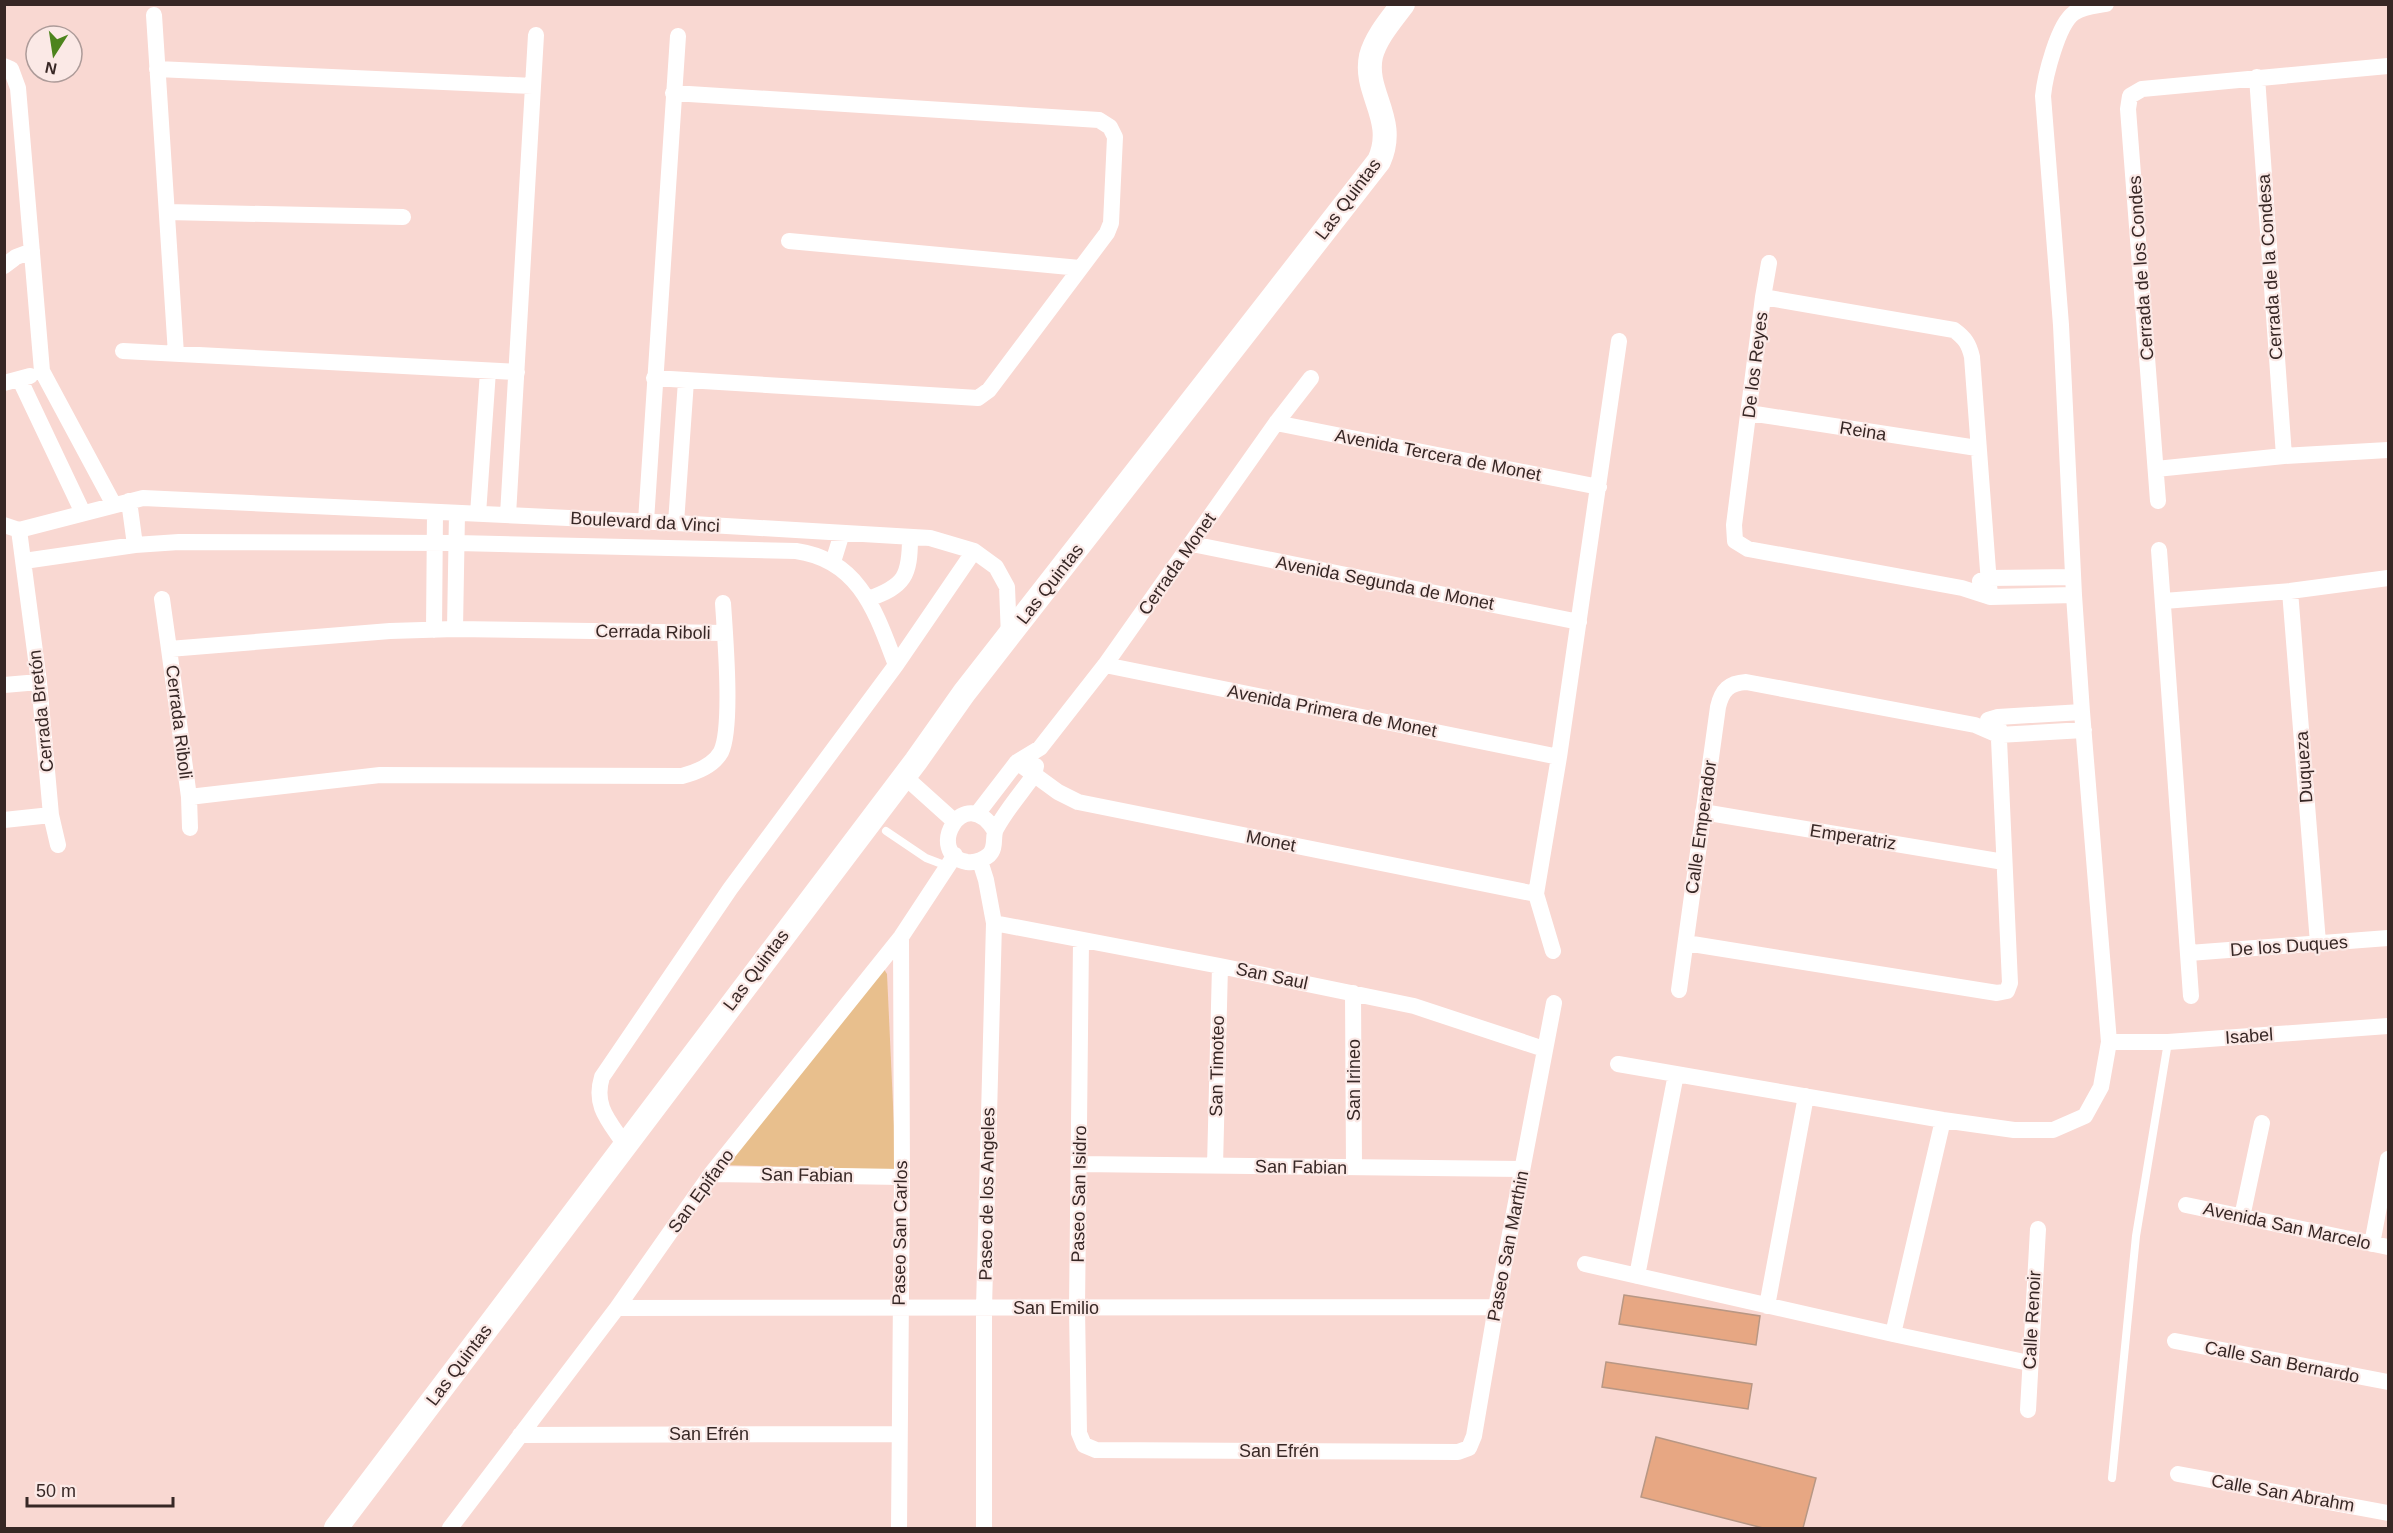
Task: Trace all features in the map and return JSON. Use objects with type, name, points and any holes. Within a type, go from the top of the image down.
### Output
[{"type":"street","name":"Las Quintas","points":[[336,1528],[1009,637],[1378,161],[1385,142],[1385,129],[1371,74],[1371,58],[1376,42],[1403,4]]},
{"type":"street","points":[[1618,1064],[1943,1120],[2014,1130],[2053,1130],[2085,1116],[2101,1087],[2109,1042],[2082,712],[2061,325],[2043,96],[2049,63],[2068,18],[2076,11],[2089,6],[2106,4]]},
{"type":"street","points":[[154,15],[176,354]]},
{"type":"street","points":[[508,515],[536,35]]},
{"type":"street","points":[[646,521],[678,36]]},
{"type":"street","points":[[4,66],[11,69],[18,88],[42,371],[121,503],[135,545]]},
{"type":"street","name":"Cerrada de los Condes","points":[[2156,469],[2128,101],[2135,92],[2142,89],[2388,66]]},
{"type":"street","points":[[157,69],[533,86]]},
{"type":"street","name":"Cerrada de la Condesa","points":[[2257,77],[2284,456]]},
{"type":"street","points":[[654,378],[978,398],[989,390],[1107,233],[1112,223],[1115,137],[1110,127],[1099,120],[673,93]]},
{"type":"street","points":[[167,212],[403,217]]},
{"type":"street","points":[[789,241],[1080,268]]},
{"type":"street","points":[[4,266],[16,257],[32,251]]},
{"type":"street","points":[[1763,297],[1769,262]]},
{"type":"street","name":"De los Reyes","points":[[1763,297],[1954,330],[1969,346],[1972,357],[1977,448],[1990,597],[1962,588],[1748,549],[1735,541],[1734,525],[1763,297]]},
{"type":"street","points":[[1553,951],[1536,894],[1559,757],[1619,341]]},
{"type":"street","points":[[123,351],[517,372]]},
{"type":"street","points":[[478,514],[489,370]]},
{"type":"street","points":[[42,371],[12,381],[83,513]]},
{"type":"street","name":"Cerrada Monet","points":[[1040,748],[1105,665],[1276,423],[1311,378]]},
{"type":"street","points":[[676,523],[686,381]]},
{"type":"street","name":"Reina","points":[[1749,413],[1977,448]]},
{"type":"street","name":"Avenida Tercera de Monet","points":[[1276,423],[1599,487]]},
{"type":"street","points":[[2158,501],[2156,469],[2284,456],[2388,450]]},
{"type":"street","name":"Boulevard da Vinci","points":[[12,527],[143,498],[646,521],[930,538],[981,555]]},
{"type":"street","points":[[434,630],[435,512]]},
{"type":"street","points":[[455,629],[457,513]]},
{"type":"street","name":"Cerrada Bretón","points":[[12,527],[24,561],[39,681],[51,815],[58,845]]},
{"type":"street","points":[[842,533],[833,562],[854,580],[868,599],[896,665]]},
{"type":"street","points":[[868,599],[893,589],[906,576],[910,537]]},
{"type":"street","name":"Boulevard da Vinci","points":[[24,561],[135,545],[179,542],[457,543],[796,551],[833,562]]},
{"type":"street","name":"Avenida Segunda de Monet","points":[[1192,544],[1579,622]]},
{"type":"street","points":[[2160,550],[2191,996]]},
{"type":"street","points":[[625,1145],[600,1104],[598,1090],[602,1077],[730,889],[896,665],[981,555],[1003,577],[1007,587],[1009,637]]},
{"type":"street","points":[[1962,588],[1988,578],[2073,577]]},
{"type":"street","points":[[2164,601],[2290,591],[2388,578]]},
{"type":"street","name":"Duqueza","points":[[2290,591],[2318,943]]},
{"type":"street","points":[[1990,597],[2074,595]]},
{"type":"street","points":[[162,599],[169,649]]},
{"type":"street","name":"Cerrada Riboli","points":[[723,603],[725,633],[727,714],[724,741],[720,753],[699,771],[682,776],[381,775],[189,797],[169,649],[390,631],[455,629],[725,633]]},
{"type":"street","name":"Avenida Primera de Monet","points":[[1105,665],[1559,757]]},
{"type":"street","points":[[4,685],[39,681]]},
{"type":"street","name":"Calle Emperador","points":[[1679,990],[1702,813],[1721,694],[1728,687],[1746,682],[1975,725]]},
{"type":"street","points":[[1975,725],[1998,717],[2082,712]]},
{"type":"street","points":[[1686,943],[2002,993],[2007,991],[2010,983],[1998,717]]},
{"type":"street","points":[[1975,725],[1998,735],[2084,730]]},
{"type":"street","points":[[977,814],[1017,762],[1040,748]]},
{"type":"street","points":[[995,831],[1034,775],[1040,748]]},
{"type":"street","name":"Monet","points":[[1017,762],[1068,798],[1078,802],[1536,894]]},
{"type":"street","points":[[904,776],[954,821]]},
{"type":"street","points":[[189,797],[190,828]]},
{"type":"street","name":"Emperatriz","points":[[1702,813],[2004,862]]},
{"type":"street","points":[[965,814],[977,814],[988,820],[995,831],[995,843],[990,854],[980,861],[951,861],[948,832],[954,821],[965,814]]},
{"type":"street","points":[[4,820],[51,815]]},
{"type":"street","name":"San Epifano","points":[[450,1528],[616,1308],[711,1174],[901,937],[951,861]]},
{"type":"street","name":"Paseo de los Angeles","points":[[980,861],[994,923],[984,1308],[984,1528]]},
{"type":"street","name":"San Saul","points":[[994,923],[1414,1006],[1544,1049]]},
{"type":"street","name":"Paseo San Carlos","points":[[899,1528],[899,1307],[902,1177],[901,937]]},
{"type":"street","name":"De los Duques","points":[[2189,953],[2388,938]]},
{"type":"street","name":"Paseo San Isidro","points":[[1081,941],[1077,1308],[1079,1433],[1084,1445]]},
{"type":"street","name":"San Timoteo","points":[[1215,1166],[1220,966]]},
{"type":"street","name":"San Irineo","points":[[1353,993],[1354,1167]]},
{"type":"street","name":"Paseo San Marthin","points":[[1472,1443],[1554,1003]]},
{"type":"street","name":"Isabel","points":[[2109,1042],[2168,1042],[2388,1026]]},
{"type":"street","points":[[1637,1276],[1676,1074]]},
{"type":"street","points":[[1767,1306],[1806,1096]]},
{"type":"street","points":[[1893,1335],[1943,1120]]},
{"type":"street","points":[[2242,1217],[2262,1122]]},
{"type":"street","points":[[2380,1245],[2388,1159]]},
{"type":"street","name":"San Fabian","points":[[1080,1164],[1522,1169]]},
{"type":"street","name":"San Fabian","points":[[711,1174],[902,1177]]},
{"type":"street","name":"Avenida San Marcelo","points":[[2186,1205],[2380,1245]]},
{"type":"street","name":"Calle Renoir","points":[[2028,1410],[2038,1229]]},
{"type":"street","points":[[1585,1264],[1893,1335],[2030,1363]]},
{"type":"street","name":"San Emilio","points":[[616,1308],[1496,1308]]},
{"type":"street","name":"Calle San Bernardo","points":[[2175,1341],[2388,1382]]},
{"type":"street","name":"San Efrén","points":[[520,1435],[899,1434]]},
{"type":"street","name":"San Efrén","points":[[1084,1445],[1096,1450],[1458,1452],[1468,1448],[1472,1443]]},
{"type":"street","name":"Calle San Abrahm","points":[[2178,1474],[2388,1513]]},
{"type":"lane","points":[[885,831],[926,858],[951,861]]},
{"type":"lane","points":[[2112,1478],[2136,1236],[2168,1042]]},
{"type":"shaded area","points":[[882,966],[887,974],[896,1170],[724,1165]]},
{"type":"building","points":[[1624,1295],[1760,1316],[1756,1345],[1619,1324]]},
{"type":"building","points":[[1606,1362],[1752,1384],[1748,1409],[1602,1387]]},
{"type":"building","points":[[1656,1437],[1816,1478],[1803,1528],[1763,1528],[1641,1497]]}]
